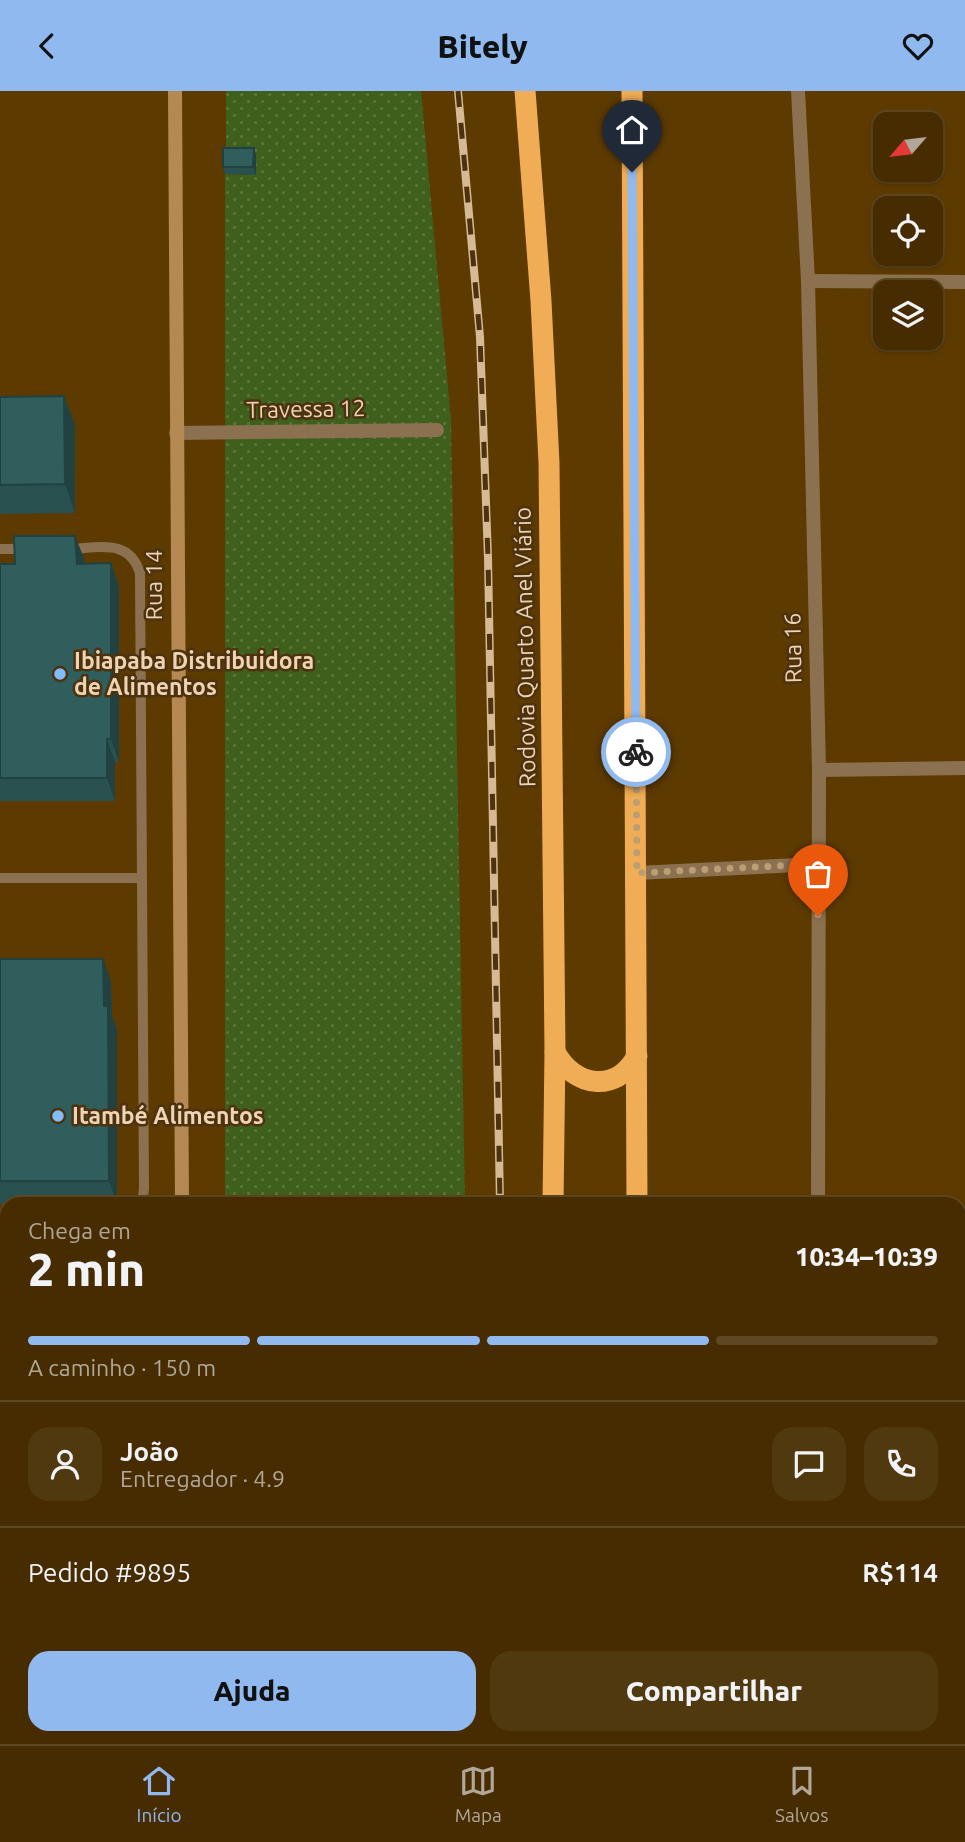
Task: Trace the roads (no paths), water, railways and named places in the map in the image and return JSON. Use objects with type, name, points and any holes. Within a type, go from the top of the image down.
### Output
[{"type":"highway","name":"Rodovia Quarto Anel Viário","points":[[526,91],[549,463],[555,1052],[553,1197]]},
{"type":"highway","points":[[632,91],[637,1197]]},
{"type":"highway","points":[[555,1052],[567,1070],[585,1080],[595,1081],[615,1077],[632,1065],[637,1056]]},
{"type":"main road","name":"Rua 14","points":[[176,91],[182,1197]]},
{"type":"street","name":"Rua 16","points":[[799,91],[808,281],[818,770],[818,1197]]},
{"type":"street","points":[[808,281],[965,282]]},
{"type":"street","name":"Travessa 12","points":[[176,433],[438,430]]},
{"type":"street","points":[[818,770],[965,768]]},
{"type":"street","points":[[637,873],[818,864]]},
{"type":"lane","points":[[54,549],[121,548],[132,555],[140,573],[142,1197]]},
{"type":"lane","points":[[0,549],[40,549]]},
{"type":"lane","points":[[0,878],[142,878]]},
{"type":"railway","points":[[458,91],[480,337],[488,558],[500,1197]]},
{"type":"place","name":"Ibiapaba Distribuidora de Alimentos","points":[[60,674]]},
{"type":"place","name":"Itambé Alimentos","points":[[58,1116]]}]
